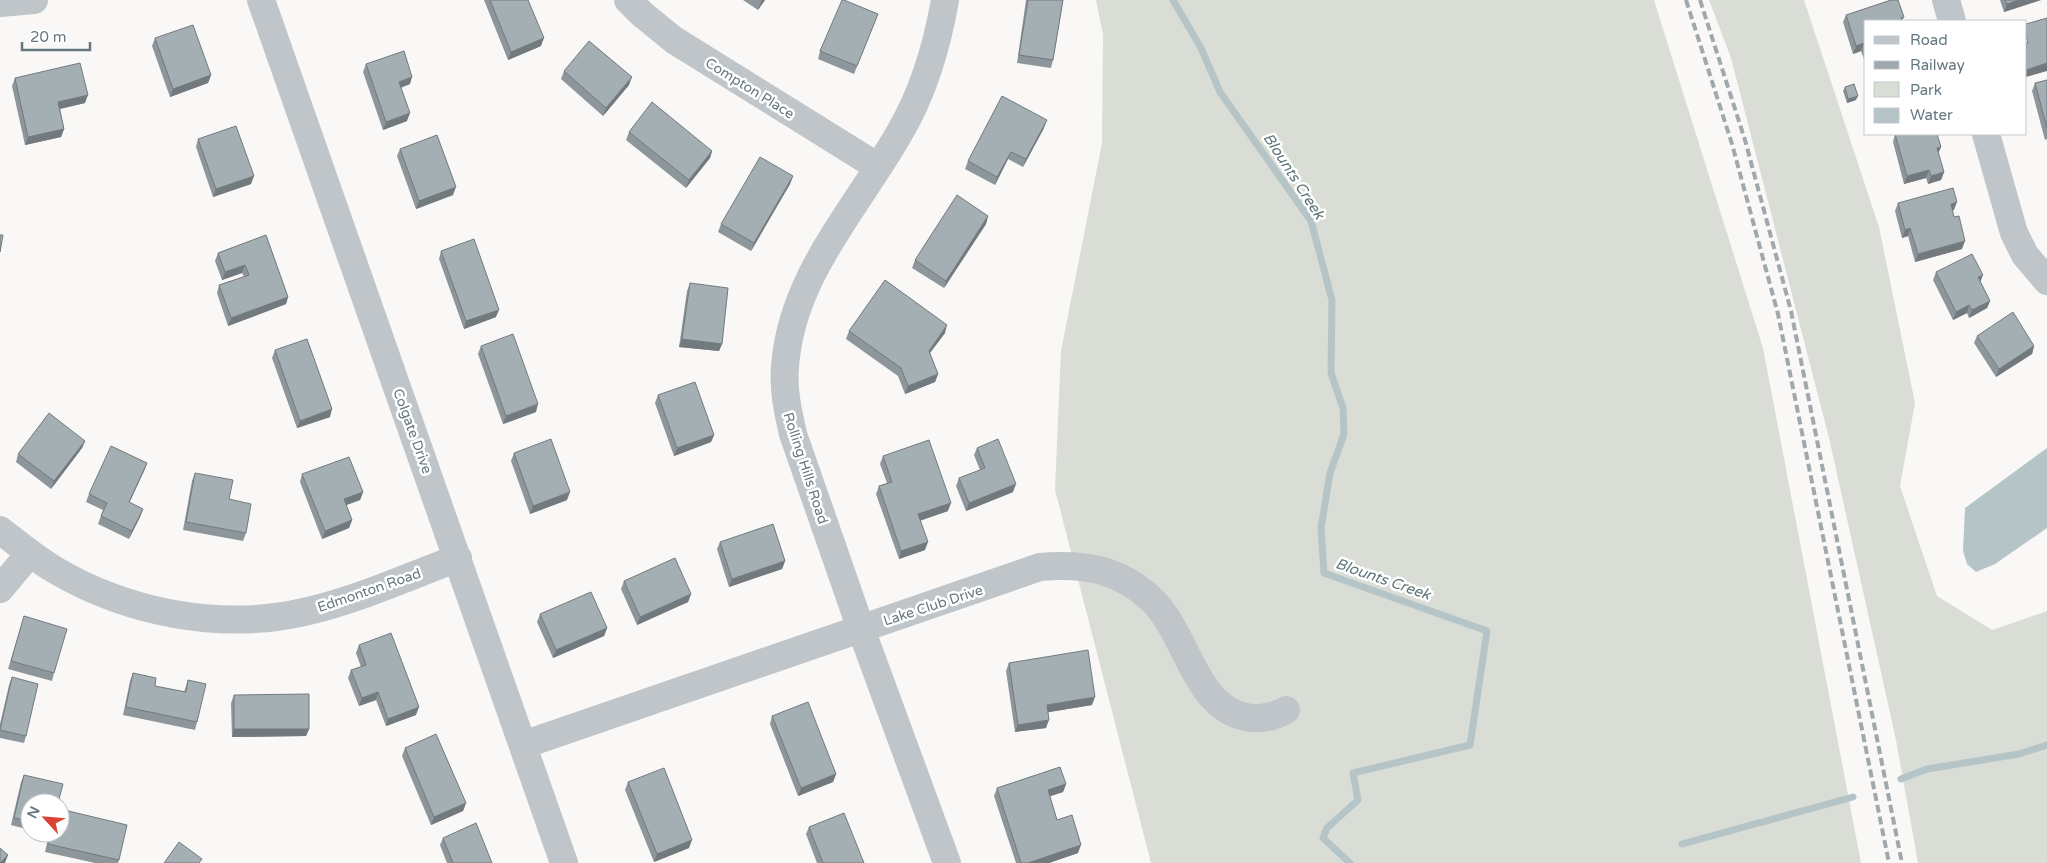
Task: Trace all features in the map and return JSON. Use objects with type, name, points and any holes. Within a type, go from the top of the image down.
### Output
[{"type":"street","points":[[0,3],[34,0]]},
{"type":"street","name":"Colgate Drive","points":[[261,0],[564,863]]},
{"type":"street","name":"Compton Place","points":[[628,0],[674,40],[878,167]]},
{"type":"street","name":"Rolling Hills Road","points":[[945,0],[938,41],[929,70],[901,131],[810,274],[789,332],[784,368],[786,404],[793,434],[861,628],[947,863]]},
{"type":"street","points":[[1946,0],[1952,20]]},
{"type":"street","points":[[1986,135],[2014,232],[2025,255],[2047,281]]},
{"type":"street","name":"Edmonton Road","points":[[0,530],[30,554],[56,571],[117,599],[167,612],[212,619],[254,619],[305,612],[349,600],[458,558]]},
{"type":"street","points":[[0,589],[30,554]]},
{"type":"street","name":"Lake Club Drive","points":[[523,745],[1040,567],[1066,565],[1091,567],[1116,575],[1138,588],[1153,601],[1166,617],[1209,694],[1219,706],[1238,716],[1253,719],[1268,718],[1286,710]]},
{"type":"green space","points":[[1096,0],[1654,0],[1763,348],[1861,863],[1151,863],[1055,490],[1061,351],[1102,143],[1103,35]]},
{"type":"green space","points":[[1709,0],[1804,0],[1879,227],[1915,403],[1900,486],[1937,596],[1992,630],[2047,611],[2047,863],[1918,863],[1896,740],[1829,438],[1731,58]]},
{"type":"water","points":[[2047,448],[2047,528],[1995,564],[1976,572],[1967,564],[1963,551],[1965,508]]},
{"type":"building","points":[[490,0],[528,0],[544,38],[511,52]]},
{"type":"building","points":[[842,0],[878,14],[857,66],[820,51]]},
{"type":"building","points":[[1028,0],[1063,0],[1053,60],[1019,55]]},
{"type":"building","points":[[1891,0],[1898,0],[1904,17],[1901,18],[1902,20],[1864,20],[1864,43],[1856,46],[1846,15]]},
{"type":"building","points":[[2005,0],[2019,0],[2007,4]]},
{"type":"building","points":[[2047,18],[2047,63],[2027,70],[2028,43],[2027,24]]},
{"type":"building","points":[[193,25],[211,75],[173,89],[155,38]]},
{"type":"building","points":[[589,41],[632,77],[606,108],[564,71]]},
{"type":"building","points":[[404,51],[412,77],[399,82],[410,113],[386,122],[366,64]]},
{"type":"building","points":[[80,63],[88,95],[58,102],[64,129],[28,137],[15,78]]},
{"type":"building","points":[[2047,80],[2047,128],[2035,83]]},
{"type":"building","points":[[1854,84],[1858,96],[1848,99],[1845,87]]},
{"type":"building","points":[[1002,96],[1047,120],[1026,159],[1011,152],[997,177],[968,161]]},
{"type":"building","points":[[652,102],[712,151],[689,180],[629,132]]},
{"type":"building","points":[[236,126],[254,176],[216,189],[198,139]]},
{"type":"building","points":[[437,135],[456,187],[419,201],[400,149]]},
{"type":"building","points":[[1895,135],[1937,135],[1941,147],[1937,148],[1944,172],[1931,176],[1929,170],[1907,176]]},
{"type":"building","points":[[760,157],[793,176],[754,243],[721,224]]},
{"type":"building","points":[[1953,188],[1957,202],[1951,204],[1954,217],[1959,216],[1965,241],[1918,254],[1910,228],[1905,230],[1898,203]]},
{"type":"building","points":[[957,195],[988,216],[946,281],[915,260]]},
{"type":"building","points":[[0,235],[3,235],[0,252]]},
{"type":"building","points":[[266,235],[288,297],[231,318],[219,285],[249,275],[245,265],[225,272],[218,253]]},
{"type":"building","points":[[474,239],[499,310],[466,321],[441,251]]},
{"type":"building","points":[[1972,254],[1983,275],[1978,277],[1990,301],[1972,310],[1969,305],[1956,312],[1936,272]]},
{"type":"building","points":[[885,280],[947,325],[929,351],[938,374],[908,386],[901,368],[849,331]]},
{"type":"building","points":[[690,283],[728,288],[722,344],[682,339]]},
{"type":"building","points":[[2013,312],[2034,346],[1999,369],[1977,336]]},
{"type":"building","points":[[513,334],[538,404],[506,416],[481,346]]},
{"type":"building","points":[[307,339],[332,409],[300,421],[275,350]]},
{"type":"building","points":[[695,382],[714,435],[677,448],[658,395]]},
{"type":"building","points":[[49,413],[85,441],[54,481],[18,454]]},
{"type":"building","points":[[551,439],[570,492],[533,506],[514,453]]},
{"type":"building","points":[[998,439],[1016,484],[969,503],[959,478],[985,468],[977,448]]},
{"type":"building","points":[[929,440],[951,503],[918,514],[928,542],[901,551],[879,486],[892,482],[883,456]]},
{"type":"building","points":[[111,446],[147,463],[129,502],[143,509],[132,531],[101,516],[107,503],[89,494]]},
{"type":"building","points":[[349,457],[363,492],[344,499],[352,520],[325,531],[302,474]]},
{"type":"building","points":[[195,473],[233,480],[229,499],[251,504],[246,533],[186,522]]},
{"type":"building","points":[[773,524],[785,561],[732,579],[720,542]]},
{"type":"building","points":[[675,558],[691,594],[640,617],[624,581]]},
{"type":"building","points":[[591,592],[607,628],[556,650],[540,614]]},
{"type":"building","points":[[24,616],[67,629],[54,673],[11,661]]},
{"type":"building","points":[[391,633],[419,707],[388,719],[378,692],[362,698],[351,670],[366,665],[359,645]]},
{"type":"building","points":[[1088,650],[1095,697],[1047,705],[1049,720],[1018,725],[1009,663]]},
{"type":"building","points":[[133,673],[156,678],[155,686],[186,692],[188,680],[206,684],[197,722],[126,707]]},
{"type":"building","points":[[12,677],[38,684],[26,736],[0,730]]},
{"type":"building","points":[[309,694],[309,729],[234,729],[234,695]]},
{"type":"building","points":[[808,702],[836,774],[801,788],[772,716]]},
{"type":"building","points":[[436,734],[466,803],[434,817],[405,748]]},
{"type":"building","points":[[1060,767],[1066,784],[1048,790],[1057,820],[1072,815],[1081,845],[1028,863],[1021,863],[997,788]]},
{"type":"building","points":[[664,768],[692,840],[657,854],[628,782]]},
{"type":"building","points":[[24,775],[63,784],[61,793],[20,793],[20,819],[14,818]]},
{"type":"building","points":[[70,811],[127,825],[119,860],[48,844],[70,843]]},
{"type":"building","points":[[844,813],[864,863],[823,863],[809,827]]},
{"type":"building","points":[[476,823],[492,863],[453,863],[443,838]]},
{"type":"building","points":[[179,842],[202,859],[199,863],[164,863]]},
{"type":"building","points":[[0,848],[8,855],[0,863]]},
{"type":"waterway","name":"Blounts Creek","points":[[1173,0],[1201,48],[1220,92],[1311,221],[1332,300],[1331,373],[1343,408],[1344,434],[1330,473],[1321,528],[1324,573],[1487,631],[1470,745],[1353,773],[1358,800],[1327,828],[1323,838],[1350,863]]},
{"type":"waterway","points":[[1901,779],[1927,769],[2019,754],[2047,745]]},
{"type":"waterway","points":[[1682,844],[1853,797]]},
{"type":"railway","points":[[1686,0],[1732,144],[1778,314],[1889,863]]},
{"type":"railway","points":[[1700,0],[1745,140],[1791,311],[1902,863]]}]
